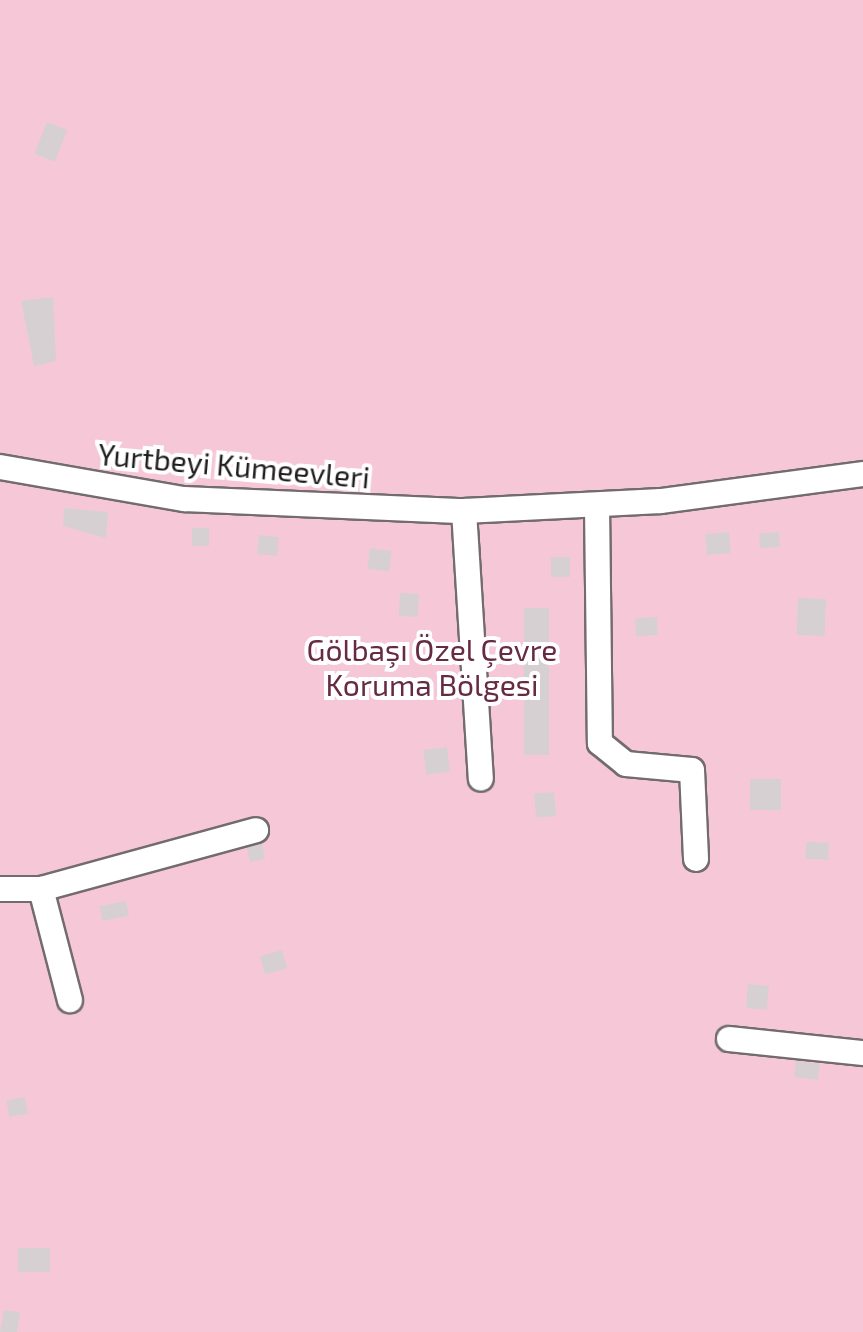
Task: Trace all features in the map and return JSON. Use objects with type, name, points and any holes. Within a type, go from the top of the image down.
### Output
[{"type":"street","name":"Yurtbeyi Kümeevleri","points":[[0,467],[184,499],[464,511],[597,506],[863,474]]},
{"type":"street","points":[[597,506],[600,743],[626,764],[692,770],[696,859]]},
{"type":"street","points":[[464,511],[481,778]]},
{"type":"street","points":[[0,889],[41,889],[256,830]]},
{"type":"street","points":[[41,889],[70,1000]]},
{"type":"street","points":[[729,1039],[863,1053]]},
{"type":"green space","name":"Gölbaşı Özel Çevre Koruma Bölgesi","points":[[0,0],[863,0],[863,1332],[0,1332]]},
{"type":"building","points":[[47,122],[67,130],[55,162],[34,154]]},
{"type":"building","points":[[53,297],[56,361],[34,366],[21,301]]},
{"type":"building","points":[[64,508],[108,512],[106,538],[63,526]]},
{"type":"building","points":[[192,528],[209,528],[209,546],[192,546]]},
{"type":"building","points":[[729,532],[731,553],[707,555],[705,534]]},
{"type":"building","points":[[779,532],[780,547],[760,548],[759,533]]},
{"type":"building","points":[[259,535],[279,537],[277,556],[257,554]]},
{"type":"building","points":[[370,548],[392,551],[389,572],[367,569]]},
{"type":"building","points":[[551,557],[570,557],[570,577],[551,577]]},
{"type":"building","points":[[400,593],[419,594],[418,617],[399,616]]},
{"type":"building","points":[[798,598],[826,599],[825,636],[797,635]]},
{"type":"building","points":[[524,608],[549,608],[549,755],[524,755]]},
{"type":"building","points":[[657,617],[658,635],[636,636],[635,618]]},
{"type":"building","points":[[447,747],[450,772],[426,775],[423,750]]},
{"type":"building","points":[[750,779],[781,779],[781,810],[750,810]]},
{"type":"building","points":[[554,792],[556,816],[536,818],[534,794]]},
{"type":"building","points":[[806,842],[829,843],[828,860],[805,859]]},
{"type":"building","points":[[262,843],[265,859],[250,862],[247,848]]},
{"type":"building","points":[[126,901],[129,916],[102,921],[99,906]]},
{"type":"building","points":[[282,950],[287,968],[265,975],[260,956]]},
{"type":"building","points":[[748,984],[769,986],[767,1010],[746,1008]]},
{"type":"building","points":[[796,1061],[820,1064],[818,1080],[794,1077]]},
{"type":"building","points":[[25,1097],[28,1114],[9,1117],[6,1100]]},
{"type":"building","points":[[18,1248],[50,1248],[50,1272],[18,1272]]},
{"type":"building","points":[[4,1310],[20,1312],[17,1332],[0,1332]]}]
